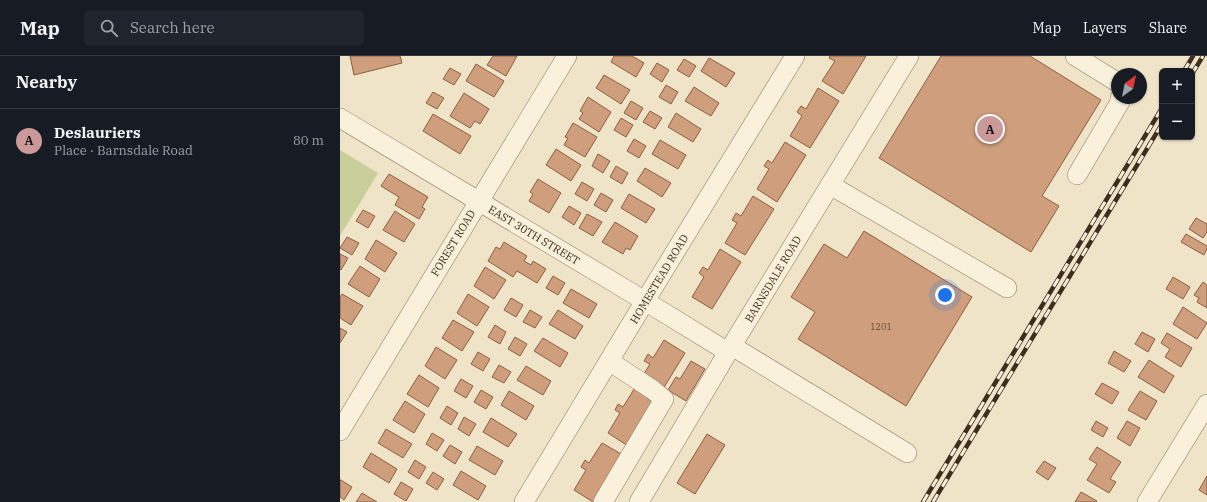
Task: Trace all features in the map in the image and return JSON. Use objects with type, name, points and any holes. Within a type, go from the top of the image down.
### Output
[{"type":"street","name":"FOREST ROAD","points":[[340,431],[567,56]]},
{"type":"street","name":"HOMESTEAD ROAD","points":[[524,502],[795,56]]},
{"type":"street","name":"BARNSDALE ROAD","points":[[639,502],[908,56]]},
{"type":"street","points":[[1075,56],[1111,78]]},
{"type":"street","points":[[1077,175],[1119,104]]},
{"type":"street","name":"EAST 30TH STREET","points":[[340,118],[645,301],[907,453]]},
{"type":"street","points":[[830,185],[1007,288]]},
{"type":"street","points":[[603,502],[664,399],[609,361]]},
{"type":"street","points":[[1147,502],[1207,404]]},
{"type":"green space","points":[[340,150],[378,173],[340,236]]},
{"type":"building","points":[[350,56],[400,56],[402,63],[354,75]]},
{"type":"building","points":[[493,56],[517,56],[506,76],[487,65]]},
{"type":"building","points":[[614,56],[632,56],[644,63],[636,77],[611,62]]},
{"type":"building","points":[[830,56],[866,56],[843,94],[822,81],[835,61],[829,58]]},
{"type":"building","points":[[941,56],[1030,56],[1101,100],[1042,196],[1059,206],[1031,252],[879,158]]},
{"type":"building","points":[[709,58],[735,73],[726,87],[701,71]]},
{"type":"building","points":[[684,59],[696,66],[689,77],[677,70]]},
{"type":"building","points":[[657,63],[669,70],[662,82],[650,74]]},
{"type":"building","points":[[476,64],[504,81],[494,97],[466,81]]},
{"type":"building","points":[[450,68],[461,74],[454,85],[443,79]]},
{"type":"building","points":[[604,75],[630,90],[621,104],[596,88]]},
{"type":"building","points":[[666,85],[678,92],[671,104],[659,97]]},
{"type":"building","points":[[694,87],[719,103],[711,116],[685,101]]},
{"type":"building","points":[[818,88],[839,101],[810,148],[790,136],[802,116],[797,112],[801,106],[806,109]]},
{"type":"building","points":[[433,92],[444,98],[437,109],[426,103]]},
{"type":"building","points":[[464,93],[489,109],[480,124],[475,121],[470,128],[450,116]]},
{"type":"building","points":[[588,97],[611,112],[599,132],[579,119],[583,113],[580,111]]},
{"type":"building","points":[[631,101],[643,108],[636,120],[624,113]]},
{"type":"building","points":[[650,111],[662,118],[655,129],[643,122]]},
{"type":"building","points":[[676,113],[701,129],[693,142],[668,127]]},
{"type":"building","points":[[433,114],[471,136],[460,154],[423,131]]},
{"type":"building","points":[[621,118],[633,125],[626,137],[614,130]]},
{"type":"building","points":[[573,123],[597,137],[585,157],[564,145],[568,138],[565,137]]},
{"type":"building","points":[[634,139],[646,146],[639,158],[627,151]]},
{"type":"building","points":[[660,140],[686,155],[678,169],[652,154]]},
{"type":"building","points":[[785,142],[806,155],[777,202],[757,189],[769,169],[764,166],[768,160],[772,163]]},
{"type":"building","points":[[556,149],[581,165],[571,181],[546,165]]},
{"type":"building","points":[[598,154],[610,161],[603,173],[592,166]]},
{"type":"building","points":[[616,166],[628,173],[622,184],[610,177]]},
{"type":"building","points":[[645,168],[671,183],[662,197],[637,181]]},
{"type":"building","points":[[389,174],[428,197],[422,207],[425,209],[419,219],[395,205],[399,197],[381,186]]},
{"type":"building","points":[[538,179],[561,193],[549,213],[529,201],[533,194],[530,192]]},
{"type":"building","points":[[582,182],[594,189],[587,201],[575,194]]},
{"type":"building","points":[[601,193],[613,200],[606,212],[594,205]]},
{"type":"building","points":[[629,194],[655,209],[646,223],[621,208]]},
{"type":"building","points":[[753,196],[774,209],[745,255],[725,243],[737,223],[732,220],[736,213],[741,216]]},
{"type":"building","points":[[569,206],[581,213],[574,225],[562,217]]},
{"type":"building","points":[[363,210],[375,216],[368,228],[356,221]]},
{"type":"building","points":[[395,211],[415,224],[404,242],[383,230]]},
{"type":"building","points":[[587,214],[602,222],[593,236],[579,228]]},
{"type":"building","points":[[1196,218],[1207,224],[1207,232],[1203,238],[1189,229]]},
{"type":"building","points":[[615,222],[638,236],[630,250],[626,248],[623,254],[602,242]]},
{"type":"building","points":[[864,231],[972,297],[906,406],[798,339],[815,312],[791,297],[824,244],[847,258]]},
{"type":"building","points":[[1186,234],[1207,246],[1204,255],[1181,242]]},
{"type":"building","points":[[347,237],[359,243],[352,255],[340,248]]},
{"type":"building","points":[[376,240],[397,253],[385,272],[365,259]]},
{"type":"building","points":[[504,242],[527,256],[524,261],[531,265],[533,261],[546,269],[537,283],[517,271],[513,277],[488,261],[496,247],[500,249]]},
{"type":"building","points":[[720,249],[741,262],[712,309],[692,297],[704,277],[699,273],[703,267],[708,270]]},
{"type":"building","points":[[340,254],[348,258],[341,270],[340,269]]},
{"type":"building","points":[[360,266],[380,279],[369,297],[348,284]]},
{"type":"building","points":[[485,267],[506,280],[494,299],[474,286]]},
{"type":"building","points":[[553,276],[565,283],[558,295],[546,288]]},
{"type":"building","points":[[1173,277],[1190,287],[1183,299],[1166,289]]},
{"type":"building","points":[[1203,282],[1207,285],[1207,308],[1197,302],[1199,298],[1194,295]]},
{"type":"building","points":[[571,289],[597,304],[589,318],[563,303]]},
{"type":"building","points":[[342,294],[363,306],[351,325],[340,318],[340,297]]},
{"type":"building","points":[[468,294],[489,307],[477,326],[457,313]]},
{"type":"building","points":[[511,298],[523,305],[516,317],[504,310]]},
{"type":"building","points":[[1183,307],[1207,323],[1197,339],[1173,324]]},
{"type":"building","points":[[530,310],[542,317],[535,328],[523,322]]},
{"type":"building","points":[[558,310],[583,326],[575,339],[549,324]]},
{"type":"building","points":[[453,320],[474,332],[462,351],[442,338]]},
{"type":"building","points":[[495,325],[506,332],[500,344],[488,337]]},
{"type":"building","points":[[340,328],[347,332],[340,343]]},
{"type":"building","points":[[1142,332],[1155,339],[1148,352],[1135,344]]},
{"type":"building","points":[[1167,333],[1192,348],[1181,367],[1165,357],[1170,349],[1161,343]]},
{"type":"building","points":[[515,337],[527,344],[520,356],[508,349]]},
{"type":"building","points":[[543,338],[568,353],[560,367],[534,351]]},
{"type":"building","points":[[664,340],[685,353],[663,389],[642,377],[650,364],[644,361],[648,354],[653,358]]},
{"type":"building","points":[[436,347],[457,360],[445,379],[425,366]]},
{"type":"building","points":[[1114,351],[1131,361],[1124,372],[1108,363]]},
{"type":"building","points":[[478,352],[490,359],[483,371],[471,364]]},
{"type":"building","points":[[1149,360],[1174,376],[1164,393],[1138,377]]},
{"type":"building","points":[[691,361],[705,369],[686,401],[668,390],[676,377],[680,379]]},
{"type":"building","points":[[499,365],[511,372],[504,383],[492,377]]},
{"type":"building","points":[[526,366],[551,381],[543,395],[517,380]]},
{"type":"building","points":[[419,375],[439,388],[428,407],[407,394]]},
{"type":"building","points":[[461,379],[473,386],[466,398],[454,391]]},
{"type":"building","points":[[1102,383],[1119,392],[1112,404],[1095,394]]},
{"type":"building","points":[[636,386],[657,399],[628,446],[608,433],[620,413],[615,410],[618,404],[623,407]]},
{"type":"building","points":[[481,390],[493,397],[486,409],[474,402]]},
{"type":"building","points":[[509,391],[534,406],[526,420],[501,405]]},
{"type":"building","points":[[1140,391],[1157,401],[1146,420],[1128,410]]},
{"type":"building","points":[[405,401],[425,414],[414,433],[393,420]]},
{"type":"building","points":[[447,406],[458,413],[451,425],[440,418]]},
{"type":"building","points":[[464,417],[476,424],[469,436],[458,429]]},
{"type":"building","points":[[491,418],[517,434],[508,447],[483,432]]},
{"type":"building","points":[[1096,421],[1108,428],[1103,437],[1091,430]]},
{"type":"building","points":[[1127,421],[1140,428],[1130,446],[1117,438]]},
{"type":"building","points":[[386,429],[412,444],[403,458],[378,443]]},
{"type":"building","points":[[432,433],[444,440],[437,451],[426,444]]},
{"type":"building","points":[[707,434],[725,445],[695,494],[677,483]]},
{"type":"building","points":[[602,443],[623,455],[595,502],[593,502],[574,490],[586,470],[581,467],[585,460],[589,463]]},
{"type":"building","points":[[450,445],[462,452],[455,464],[443,456]]},
{"type":"building","points":[[477,446],[503,461],[495,475],[469,460]]},
{"type":"building","points":[[1097,447],[1121,462],[1110,479],[1116,482],[1109,493],[1087,480],[1097,464],[1089,459]]},
{"type":"building","points":[[371,453],[397,469],[389,483],[363,467]]},
{"type":"building","points":[[415,460],[426,467],[419,479],[408,472]]},
{"type":"building","points":[[1044,461],[1056,468],[1048,480],[1036,472]]},
{"type":"building","points":[[461,471],[486,486],[478,500],[453,485]]},
{"type":"building","points":[[433,472],[444,479],[437,490],[426,483]]},
{"type":"building","points":[[1207,476],[1207,495],[1199,490]]},
{"type":"building","points":[[340,480],[352,487],[344,500],[340,497]]},
{"type":"building","points":[[401,482],[413,489],[406,501],[394,494]]},
{"type":"building","points":[[1081,492],[1097,501],[1075,502]]},
{"type":"building","points":[[362,493],[377,502],[356,502]]},
{"type":"railway","points":[[1186,68],[1193,56]]},
{"type":"railway","points":[[1195,69],[1203,56]]},
{"type":"railway","points":[[923,502],[1159,113]]},
{"type":"railway","points":[[933,502],[1159,129]]},
{"type":"place","name":"Deslauriers","points":[[990,129]]}]
